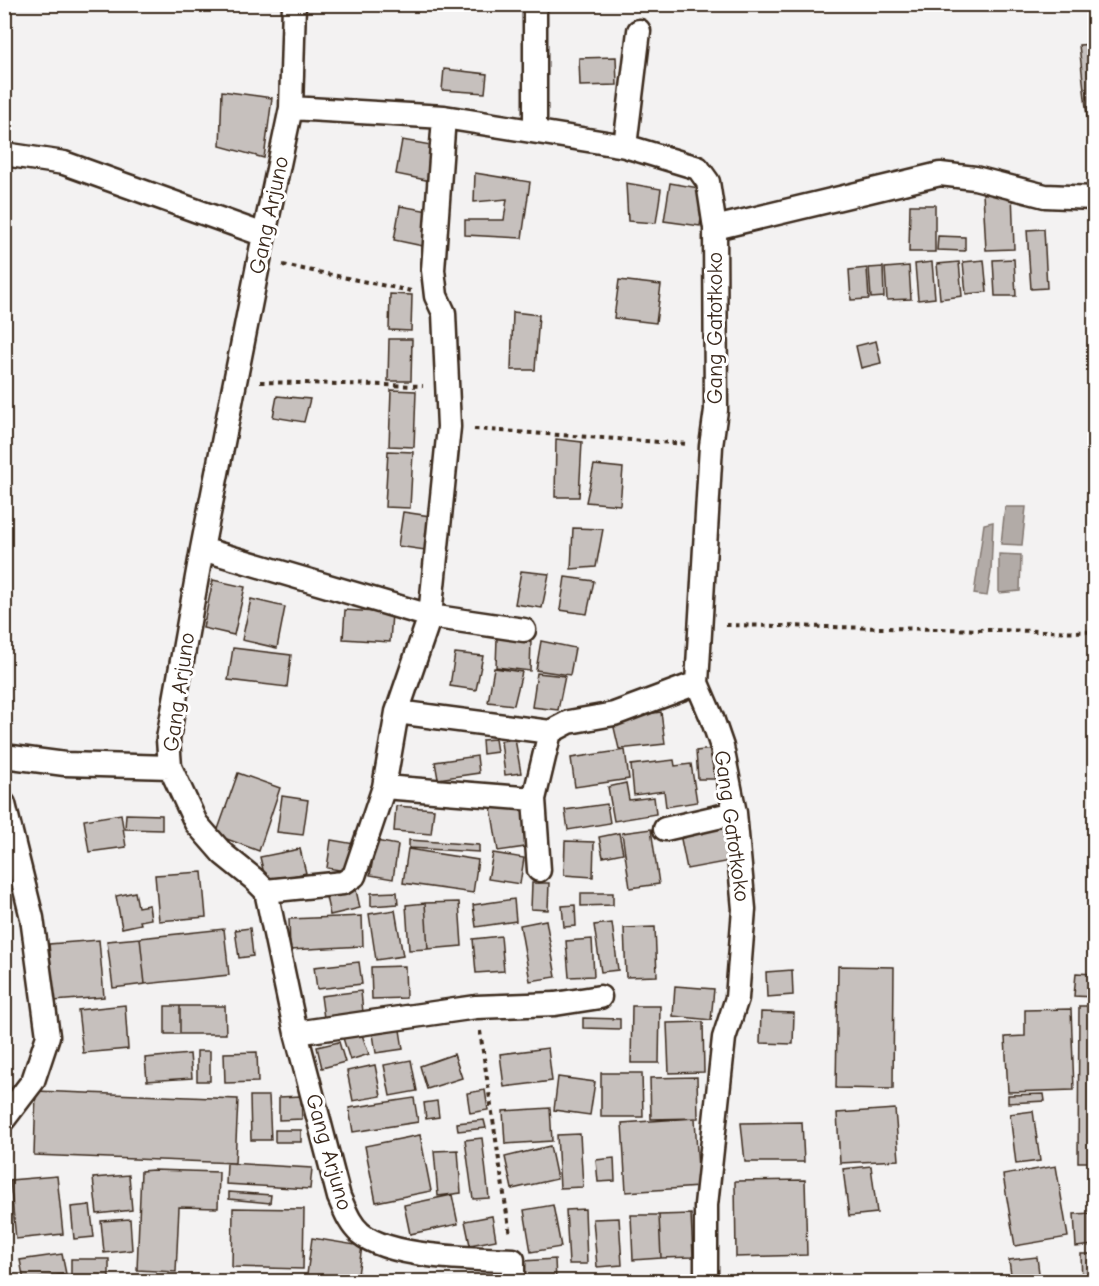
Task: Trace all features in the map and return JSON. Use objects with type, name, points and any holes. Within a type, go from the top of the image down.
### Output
[{"type":"street","name":"Gang Arjuno","points":[[294,4],[291,108],[202,549],[168,739],[170,767],[196,824],[223,854],[255,879],[266,891],[296,1033],[339,1197],[349,1220],[358,1231],[374,1242],[428,1255],[468,1259],[513,1271]]},
{"type":"street","points":[[535,4],[535,131]]},
{"type":"street","points":[[625,146],[639,32]]},
{"type":"street","name":"Gang Gatotkoko","points":[[291,108],[444,117],[625,146],[698,168],[708,182],[715,228],[716,410],[711,446],[698,684],[722,747],[735,813],[744,909],[736,998],[724,1038],[706,1205],[706,1281]]},
{"type":"street","points":[[266,891],[343,882],[354,876],[384,787],[397,712],[430,616],[449,427],[444,313],[436,296],[433,270],[444,117]]},
{"type":"street","points":[[4,154],[64,163],[264,235]]},
{"type":"street","points":[[715,228],[940,174],[975,178],[1046,196],[1095,198]]},
{"type":"street","points":[[202,549],[430,616],[524,630]]},
{"type":"street","points":[[397,712],[550,732],[569,722],[614,714],[698,684]]},
{"type":"street","points":[[539,870],[534,799],[550,732]]},
{"type":"street","points":[[4,756],[65,764],[170,767]]},
{"type":"street","points":[[384,787],[534,799]]},
{"type":"street","points":[[4,804],[32,918],[48,1036],[33,1081],[4,1119]]},
{"type":"street","points":[[665,829],[735,813]]},
{"type":"street","points":[[296,1033],[476,1007],[555,1004],[600,997]]},
{"type":"path","points":[[259,260],[436,296]]},
{"type":"path","points":[[235,382],[447,387]]},
{"type":"path","points":[[449,427],[711,446]]},
{"type":"path","points":[[701,624],[1095,632]]},
{"type":"path","points":[[476,1007],[504,1190],[513,1271]]},
{"type":"shaded area","points":[[1005,507],[1026,507],[1022,545],[1001,544]]},
{"type":"shaded area","points":[[993,522],[991,572],[987,596],[974,594],[984,524]]},
{"type":"shaded area","points":[[999,554],[1021,555],[1020,591],[999,593]]},
{"type":"building","points":[[1094,44],[1094,142],[1090,143],[1079,45]]},
{"type":"building","points":[[616,57],[617,85],[580,86],[579,58]]},
{"type":"building","points":[[444,69],[487,74],[485,93],[442,90]]},
{"type":"building","points":[[222,91],[272,98],[264,158],[220,146]]},
{"type":"building","points":[[402,140],[437,146],[431,181],[396,174]]},
{"type":"building","points":[[475,173],[530,182],[522,238],[465,235],[465,220],[504,220],[507,199],[474,202]]},
{"type":"building","points":[[626,183],[661,189],[656,223],[628,221]]},
{"type":"building","points":[[670,183],[705,189],[700,226],[664,221]]},
{"type":"building","points":[[1012,192],[1014,249],[986,250],[983,193]]},
{"type":"building","points":[[910,205],[935,205],[935,252],[909,252]]},
{"type":"building","points":[[400,206],[435,212],[428,247],[394,240]]},
{"type":"building","points":[[1044,229],[1047,288],[1031,289],[1027,230]]},
{"type":"building","points":[[938,236],[965,237],[965,251],[937,250]]},
{"type":"building","points":[[1014,259],[1016,296],[995,296],[993,260]]},
{"type":"building","points":[[984,260],[987,292],[966,294],[963,262]]},
{"type":"building","points":[[932,262],[935,298],[918,300],[915,264]]},
{"type":"building","points":[[959,262],[962,296],[940,299],[937,264]]},
{"type":"building","points":[[909,266],[911,299],[887,300],[885,268]]},
{"type":"building","points":[[883,267],[884,297],[871,298],[869,268]]},
{"type":"building","points":[[867,268],[869,299],[851,300],[849,270]]},
{"type":"building","points":[[619,280],[661,285],[656,323],[614,318]]},
{"type":"building","points":[[390,294],[412,295],[411,331],[389,330]]},
{"type":"building","points":[[513,312],[539,315],[535,370],[511,370]]},
{"type":"building","points":[[389,339],[412,339],[411,381],[388,381]]},
{"type":"building","points":[[876,341],[881,363],[861,368],[856,346]]},
{"type":"building","points":[[391,390],[416,391],[414,447],[389,446]]},
{"type":"building","points":[[277,396],[310,399],[304,422],[273,417]]},
{"type":"building","points":[[556,439],[582,442],[579,497],[555,497]]},
{"type":"building","points":[[388,451],[413,452],[410,508],[385,507]]},
{"type":"building","points":[[594,465],[623,468],[620,505],[586,502]]},
{"type":"building","points":[[403,512],[430,516],[425,550],[398,546]]},
{"type":"building","points":[[573,528],[603,529],[596,567],[571,569]]},
{"type":"building","points":[[521,571],[549,574],[542,608],[515,604]]},
{"type":"building","points":[[565,577],[594,581],[587,614],[560,610]]},
{"type":"building","points":[[213,580],[245,587],[234,635],[203,628]]},
{"type":"building","points":[[251,599],[285,607],[277,648],[242,640]]},
{"type":"building","points":[[345,610],[392,613],[390,642],[343,639]]},
{"type":"building","points":[[497,638],[531,640],[530,671],[496,667]]},
{"type":"building","points":[[541,641],[575,648],[570,675],[536,670]]},
{"type":"building","points":[[233,648],[291,655],[287,687],[228,680]]},
{"type":"building","points":[[455,653],[483,656],[476,690],[450,686]]},
{"type":"building","points":[[494,668],[522,672],[514,705],[488,702]]},
{"type":"building","points":[[537,673],[565,676],[558,710],[532,707]]},
{"type":"building","points":[[661,712],[665,744],[619,749],[612,719]]},
{"type":"building","points":[[495,739],[497,752],[483,754],[482,740]]},
{"type":"building","points":[[515,739],[521,773],[505,775],[501,741]]},
{"type":"building","points":[[721,748],[722,779],[698,779],[696,751]]},
{"type":"building","points":[[625,750],[629,779],[575,787],[571,758]]},
{"type":"building","points":[[477,756],[479,773],[438,779],[435,762]]},
{"type":"building","points":[[674,760],[675,766],[691,764],[697,802],[666,807],[664,791],[634,795],[631,765]]},
{"type":"building","points":[[238,773],[280,788],[259,851],[216,835]]},
{"type":"building","points":[[626,783],[629,800],[654,797],[656,814],[614,821],[608,787]]},
{"type":"building","points":[[282,796],[308,800],[303,835],[277,832]]},
{"type":"building","points":[[526,802],[532,846],[498,851],[491,807]]},
{"type":"building","points":[[607,804],[610,823],[568,830],[565,810]]},
{"type":"building","points":[[396,806],[434,809],[431,834],[394,831]]},
{"type":"building","points":[[121,814],[126,847],[89,852],[84,820]]},
{"type":"building","points":[[126,814],[162,815],[162,830],[125,829]]},
{"type":"building","points":[[723,821],[730,861],[687,869],[679,829]]},
{"type":"building","points":[[651,829],[659,884],[630,888],[622,833]]},
{"type":"building","points":[[619,833],[623,853],[603,857],[599,837]]},
{"type":"building","points":[[331,840],[355,844],[352,872],[327,868]]},
{"type":"building","points":[[409,840],[479,845],[479,852],[409,848]]},
{"type":"building","points":[[376,841],[398,845],[393,879],[370,875]]},
{"type":"building","points":[[565,841],[594,842],[593,877],[564,875]]},
{"type":"building","points":[[300,849],[306,873],[266,882],[260,857]]},
{"type":"building","points":[[408,849],[478,860],[473,893],[403,883]]},
{"type":"building","points":[[493,853],[524,858],[520,884],[488,879]]},
{"type":"building","points":[[202,872],[206,917],[159,921],[155,875]]},
{"type":"building","points":[[532,883],[549,883],[548,910],[531,909]]},
{"type":"building","points":[[356,890],[360,908],[330,915],[326,897]]},
{"type":"building","points":[[135,892],[138,907],[149,905],[151,919],[140,921],[141,924],[122,928],[116,896]]},
{"type":"building","points":[[397,892],[398,904],[371,906],[371,893]]},
{"type":"building","points":[[581,893],[613,893],[613,905],[581,906]]},
{"type":"building","points":[[514,899],[516,921],[476,927],[473,905]]},
{"type":"building","points":[[459,902],[462,946],[428,949],[425,903]]},
{"type":"building","points":[[425,903],[428,949],[409,950],[406,905]]},
{"type":"building","points":[[575,905],[576,926],[564,927],[562,906]]},
{"type":"building","points":[[395,910],[403,956],[376,960],[369,914]]},
{"type":"building","points":[[362,916],[363,946],[290,950],[289,919]]},
{"type":"building","points":[[546,920],[556,977],[530,981],[520,925]]},
{"type":"building","points":[[612,923],[618,970],[601,972],[594,925]]},
{"type":"building","points":[[655,927],[657,976],[626,977],[624,928]]},
{"type":"building","points":[[250,928],[253,956],[239,958],[235,930]]},
{"type":"building","points":[[224,929],[229,975],[145,984],[140,938]]},
{"type":"building","points":[[501,936],[504,971],[476,973],[473,939]]},
{"type":"building","points":[[140,938],[145,984],[113,988],[107,941]]},
{"type":"building","points":[[592,939],[594,976],[569,977],[566,941]]},
{"type":"building","points":[[99,940],[104,997],[54,1001],[49,944]]},
{"type":"building","points":[[359,962],[362,984],[317,989],[314,967]]},
{"type":"building","points":[[405,966],[406,998],[372,999],[371,967]]},
{"type":"building","points":[[838,966],[894,967],[893,1089],[836,1088]]},
{"type":"building","points":[[792,970],[793,995],[767,997],[766,972]]},
{"type":"building","points":[[1076,973],[1094,974],[1094,997],[1074,996]]},
{"type":"building","points":[[675,986],[714,989],[711,1020],[673,1016]]},
{"type":"building","points":[[361,991],[363,1013],[324,1018],[321,996]]},
{"type":"building","points":[[125,1005],[128,1049],[83,1053],[78,1010]]},
{"type":"building","points":[[165,1006],[180,1006],[180,1034],[165,1034]]},
{"type":"building","points":[[180,1006],[225,1006],[226,1034],[180,1034]]},
{"type":"building","points":[[632,1006],[660,1006],[659,1063],[631,1063]]},
{"type":"building","points":[[1079,1006],[1094,1006],[1094,1162],[1078,1162]]},
{"type":"building","points":[[1071,1009],[1074,1090],[1008,1092],[1005,1037],[1025,1036],[1025,1010]]},
{"type":"building","points":[[761,1012],[794,1013],[793,1044],[760,1043]]},
{"type":"building","points":[[583,1018],[620,1019],[620,1029],[583,1028]]},
{"type":"building","points":[[703,1022],[704,1072],[669,1073],[667,1023]]},
{"type":"building","points":[[400,1030],[403,1049],[376,1053],[373,1034]]},
{"type":"building","points":[[361,1032],[369,1054],[350,1060],[343,1038]]},
{"type":"building","points":[[339,1042],[345,1062],[322,1068],[317,1047]]},
{"type":"building","points":[[548,1048],[552,1081],[504,1087],[500,1054]]},
{"type":"building","points":[[197,1051],[210,1051],[210,1081],[197,1081]]},
{"type":"building","points":[[257,1052],[258,1082],[225,1083],[224,1053]]},
{"type":"building","points":[[190,1054],[192,1078],[147,1081],[145,1058]]},
{"type":"building","points":[[454,1054],[462,1078],[427,1089],[420,1066]]},
{"type":"building","points":[[411,1060],[417,1091],[390,1096],[384,1065]]},
{"type":"building","points":[[375,1065],[381,1096],[353,1101],[347,1071]]},
{"type":"building","points":[[601,1073],[642,1073],[643,1117],[601,1117]]},
{"type":"building","points":[[558,1077],[595,1082],[590,1115],[554,1110]]},
{"type":"building","points":[[697,1077],[698,1118],[651,1119],[650,1078]]},
{"type":"building","points":[[485,1090],[488,1110],[470,1113],[467,1093]]},
{"type":"building","points":[[36,1091],[238,1099],[235,1163],[34,1155]]},
{"type":"building","points":[[1044,1094],[1045,1101],[1008,1103],[1008,1095]]},
{"type":"building","points":[[250,1096],[269,1096],[271,1140],[251,1140]]},
{"type":"building","points":[[301,1096],[302,1119],[279,1120],[279,1097]]},
{"type":"building","points":[[414,1098],[418,1122],[353,1132],[349,1108]]},
{"type":"building","points":[[437,1101],[439,1117],[426,1119],[424,1103]]},
{"type":"building","points":[[550,1108],[552,1141],[505,1144],[503,1111]]},
{"type":"building","points":[[895,1109],[899,1160],[840,1163],[837,1113]]},
{"type":"building","points":[[1033,1111],[1040,1161],[1016,1164],[1010,1114]]},
{"type":"building","points":[[695,1118],[699,1187],[626,1192],[622,1123]]},
{"type":"building","points":[[484,1120],[486,1128],[458,1131],[457,1123]]},
{"type":"building","points":[[802,1122],[804,1162],[745,1162],[741,1123]]},
{"type":"building","points":[[275,1130],[301,1130],[301,1142],[275,1142]]},
{"type":"building","points":[[580,1134],[583,1187],[560,1188],[557,1135]]},
{"type":"building","points":[[420,1135],[431,1191],[376,1202],[365,1146]]},
{"type":"building","points":[[482,1138],[489,1198],[473,1199],[465,1140]]},
{"type":"building","points":[[550,1146],[557,1179],[512,1189],[505,1157]]},
{"type":"building","points":[[458,1150],[461,1193],[438,1196],[434,1151]]},
{"type":"building","points":[[614,1158],[615,1181],[598,1182],[596,1160]]},
{"type":"building","points":[[227,1163],[312,1168],[310,1189],[226,1184]]},
{"type":"building","points":[[871,1166],[877,1213],[849,1216],[843,1169]]},
{"type":"building","points":[[1056,1166],[1068,1237],[1015,1246],[1003,1175]]},
{"type":"building","points":[[141,1171],[219,1172],[218,1208],[179,1207],[176,1272],[137,1270]]},
{"type":"building","points":[[129,1175],[132,1210],[97,1214],[93,1178]]},
{"type":"building","points":[[57,1176],[63,1234],[16,1239],[10,1180]]},
{"type":"building","points":[[805,1180],[807,1255],[736,1257],[735,1181]]},
{"type":"building","points":[[229,1192],[271,1195],[270,1203],[229,1199]]},
{"type":"building","points":[[452,1195],[458,1224],[410,1234],[404,1205]]},
{"type":"building","points":[[90,1205],[94,1237],[74,1239],[71,1207]]},
{"type":"building","points":[[553,1205],[561,1247],[531,1252],[524,1210]]},
{"type":"building","points":[[233,1208],[304,1209],[303,1269],[232,1267]]},
{"type":"building","points":[[585,1209],[587,1264],[569,1264],[566,1210]]},
{"type":"building","points":[[1094,1213],[1094,1245],[1076,1247],[1074,1214]]},
{"type":"building","points":[[691,1214],[693,1257],[661,1258],[659,1215]]},
{"type":"building","points":[[631,1215],[659,1215],[661,1258],[633,1260]]},
{"type":"building","points":[[492,1216],[496,1240],[470,1245],[465,1221]]},
{"type":"building","points":[[619,1218],[622,1265],[597,1267],[593,1219]]},
{"type":"building","points":[[130,1219],[132,1250],[104,1253],[101,1221]]},
{"type":"building","points":[[312,1238],[362,1246],[357,1282],[306,1282]]},
{"type":"building","points":[[62,1254],[66,1274],[24,1281],[20,1260]]},
{"type":"building","points":[[1081,1254],[1094,1254],[1094,1282],[1082,1282]]},
{"type":"building","points":[[1037,1257],[1040,1281],[1012,1282],[1009,1260]]},
{"type":"building","points":[[71,1259],[109,1259],[109,1281],[71,1281]]},
{"type":"building","points":[[555,1259],[556,1282],[524,1282],[523,1261]]}]
